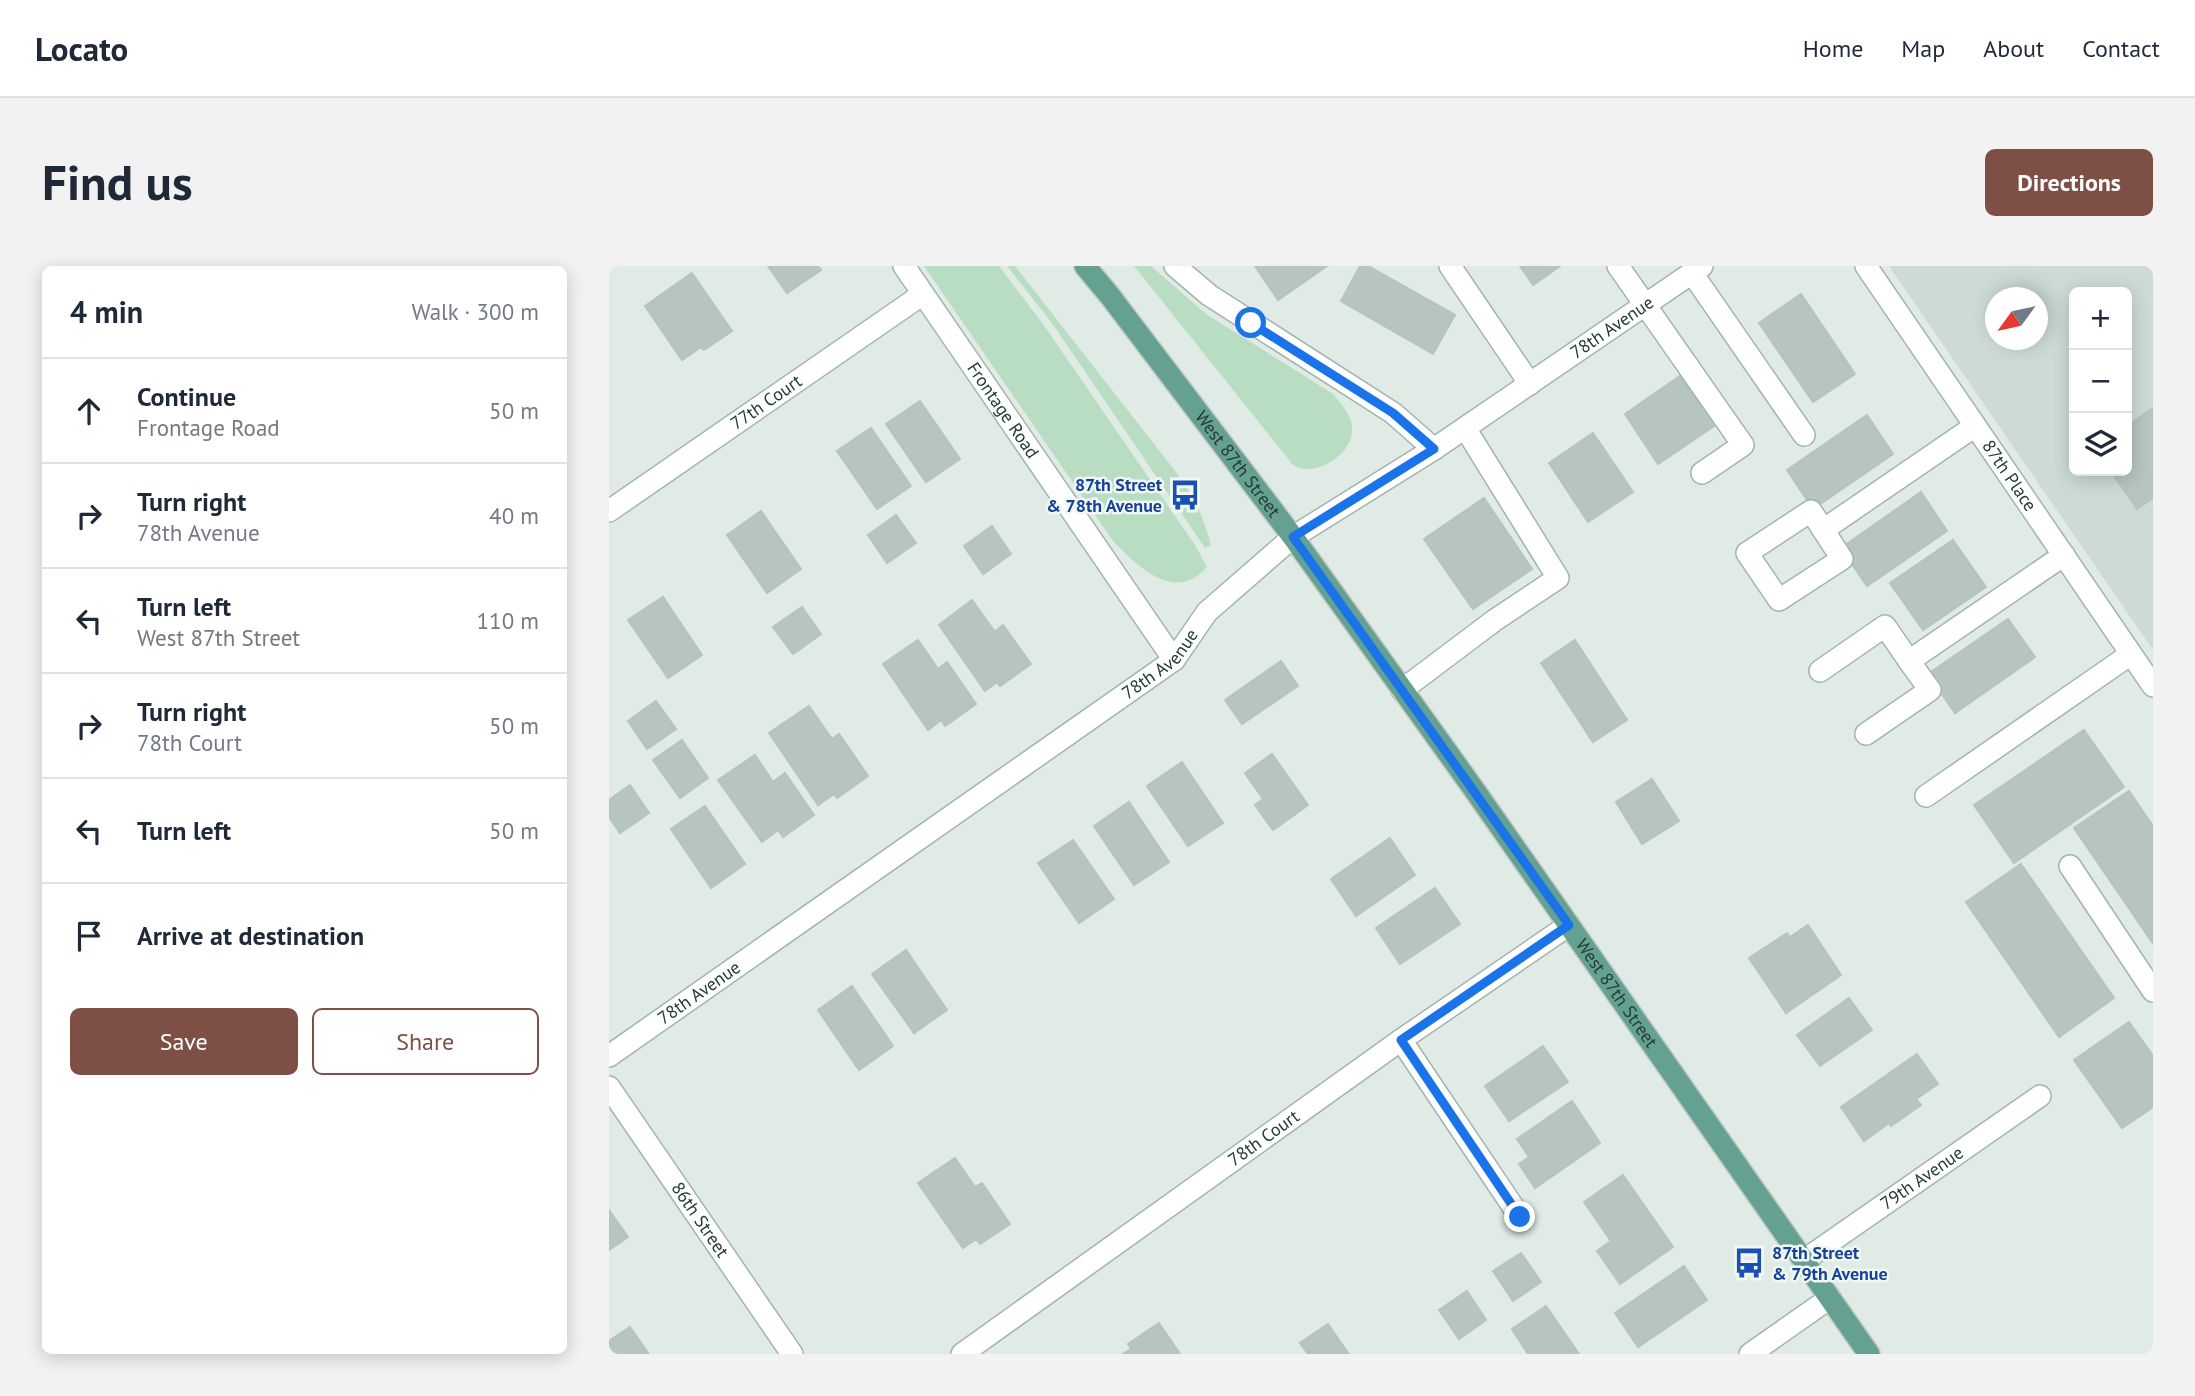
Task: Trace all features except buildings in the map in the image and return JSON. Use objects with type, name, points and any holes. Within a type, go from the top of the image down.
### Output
[{"type":"main road","name":"West 87th Street","points":[[1085,266],[1293,537],[1869,1354]]},
{"type":"street","name":"Frontage Road","points":[[904,266],[1174,660]]},
{"type":"street","points":[[1450,266],[1530,384]]},
{"type":"street","points":[[1618,266],[1742,445],[1702,473]]},
{"type":"street","name":"87th Place","points":[[1866,266],[2153,686]]},
{"type":"street","name":"78th Avenue","points":[[609,1056],[1174,660],[1207,612],[1293,537],[1434,449],[1697,269]]},
{"type":"street","points":[[1697,269],[1804,435]]},
{"type":"street","points":[[1188,270],[1209,295],[1393,413],[1434,449]]},
{"type":"street","name":"77th Court","points":[[609,511],[923,294]]},
{"type":"street","points":[[1823,530],[1975,426]]},
{"type":"street","points":[[1402,690],[1495,620],[1558,578],[1465,428]]},
{"type":"street","points":[[1811,512],[1823,530],[1842,559],[1779,600],[1748,553],[1811,512]]},
{"type":"street","points":[[1909,661],[2064,555]]},
{"type":"street","points":[[1820,671],[1885,626],[1930,690],[1866,734]]},
{"type":"street","points":[[1926,796],[2131,654]]},
{"type":"street","points":[[2070,866],[2153,991]]},
{"type":"street","name":"78th Court","points":[[962,1354],[1401,1040],[1569,925]]},
{"type":"street","points":[[1401,1040],[1520,1217]]},
{"type":"street","name":"86th Street","points":[[609,1087],[792,1354]]},
{"type":"street","name":"79th Avenue","points":[[1804,1261],[2040,1096]]},
{"type":"street","points":[[1750,1354],[1830,1298]]},
{"type":"shaded area","points":[[1889,266],[2153,266],[2153,650]]},
{"type":"green space","points":[[924,266],[999,266],[1043,324],[1195,545],[1207,567],[1201,573],[1183,582],[1160,579],[1139,566],[1113,541]]},
{"type":"green space","points":[[1007,266],[1015,266],[1176,472],[1197,507],[1211,545],[1205,548],[1054,326]]},
{"type":"green space","points":[[1134,266],[1151,266],[1206,314],[1333,394],[1350,418],[1352,435],[1345,450],[1332,461],[1317,468],[1305,469],[1293,465]]},
{"type":"place","name":"87th Street & 78th Avenue","points":[[1185,495]]},
{"type":"place","name":"87th Street & 79th Avenue","points":[[1749,1263]]},
{"type":"route","points":[[1251,323],[1393,413],[1434,449],[1293,537],[1569,925],[1401,1040],[1520,1217]]}]
